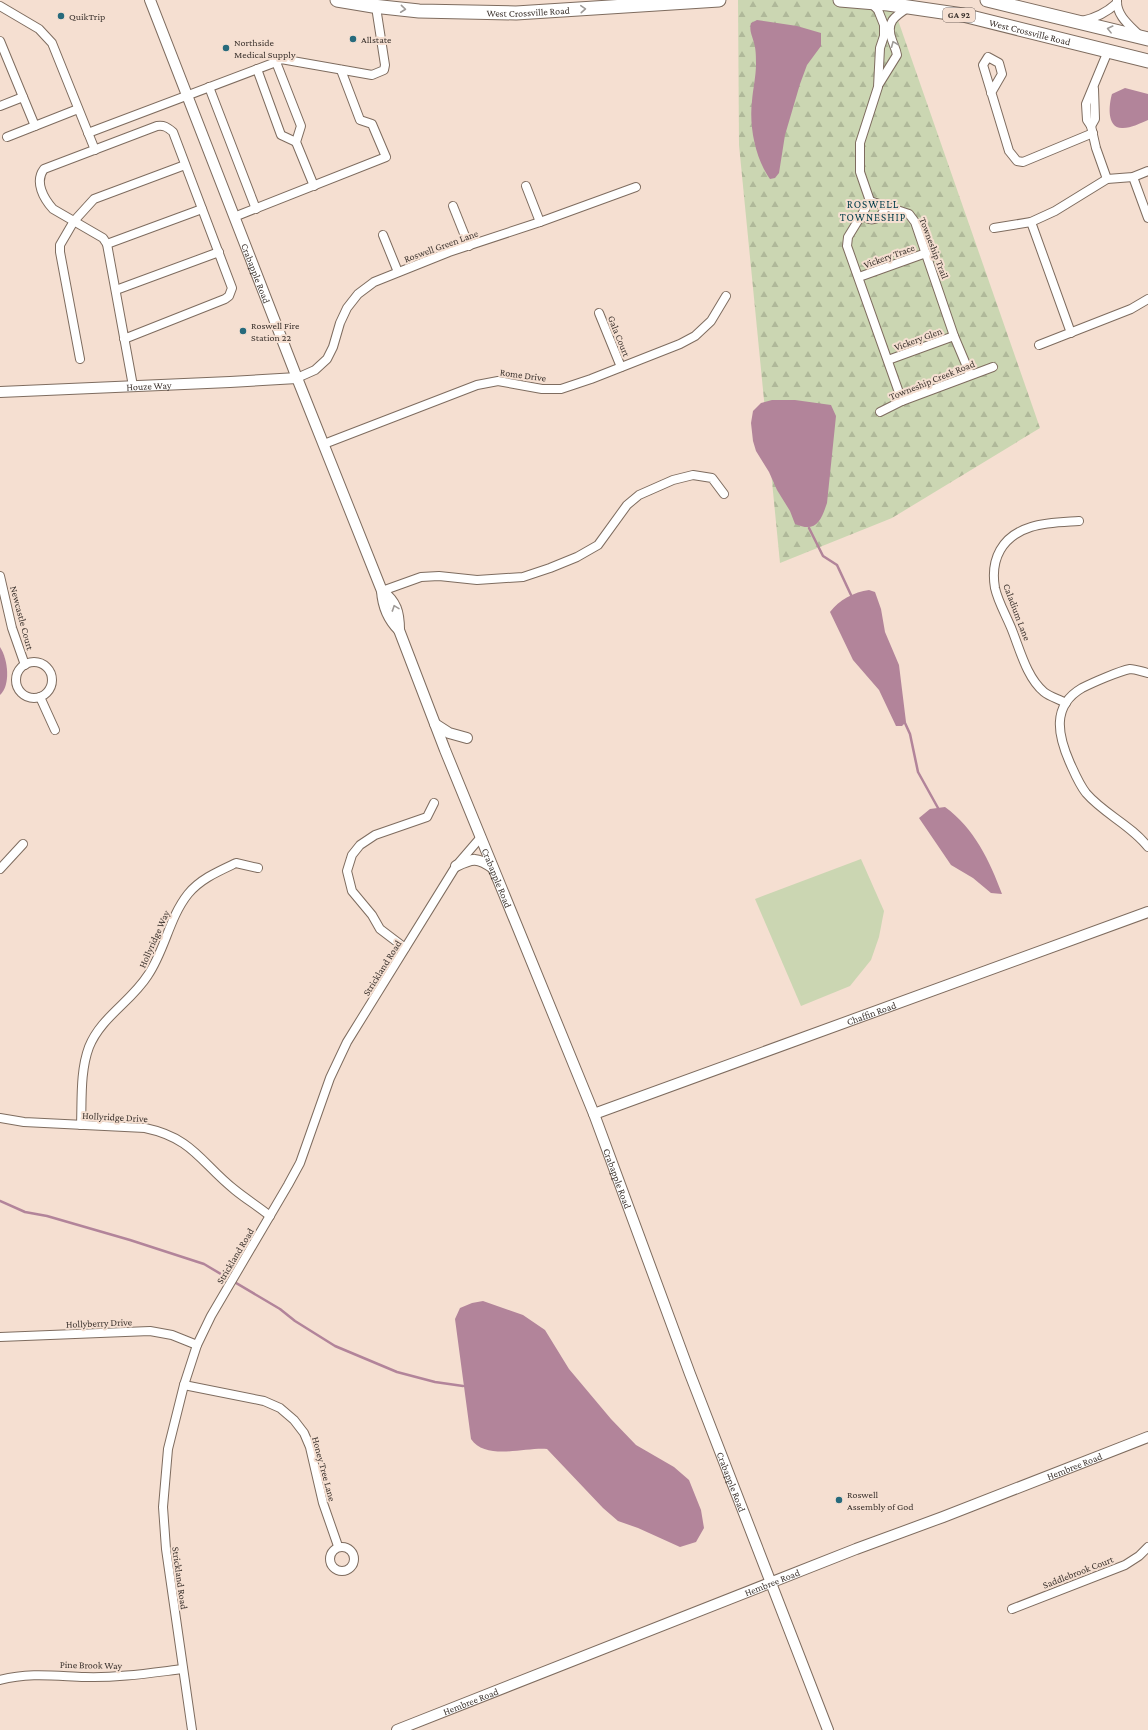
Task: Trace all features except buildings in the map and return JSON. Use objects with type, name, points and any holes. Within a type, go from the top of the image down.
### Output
[{"type":"main road","name":"West Crossville Road","points":[[337,0],[376,7],[419,11],[516,13],[684,1],[719,0]]},
{"type":"main road","name":"West Crossville Road","points":[[840,0],[909,7],[992,22],[1148,61]]},
{"type":"main road","name":"West Crossville Road","points":[[987,0],[1144,38]]},
{"type":"street","name":"Crabapple Road","points":[[150,0],[297,378],[382,591],[392,598],[399,618],[399,630],[435,724],[594,1114],[690,1374],[828,1730]]},
{"type":"street","points":[[871,2],[887,24],[896,47],[897,55],[878,87],[860,143],[860,172],[870,201],[848,236],[847,246],[902,401]]},
{"type":"street","points":[[1079,22],[1094,18],[1108,11],[1117,2],[1120,13],[1125,22],[1144,38]]},
{"type":"street","points":[[0,6],[39,29],[52,43],[94,150]]},
{"type":"street","points":[[88,133],[186,95],[257,70],[281,59],[372,75],[378,74],[384,70],[385,65],[376,7]]},
{"type":"street","points":[[878,87],[880,48],[887,24],[895,16],[909,7]]},
{"type":"street","points":[[0,41],[35,126]]},
{"type":"street","points":[[1107,179],[1096,148],[1092,130],[1087,120],[1086,104],[1108,51]]},
{"type":"street","points":[[991,93],[1002,74],[999,63],[988,57],[983,65],[991,93],[1009,151],[1017,161],[1023,162],[1092,130]]},
{"type":"street","points":[[276,62],[301,126],[296,142],[314,186]]},
{"type":"street","points":[[257,70],[281,134],[296,142]]},
{"type":"street","points":[[234,217],[386,157],[372,124],[360,120],[341,70]]},
{"type":"street","points":[[209,87],[256,209]]},
{"type":"street","points":[[0,106],[23,96]]},
{"type":"street","points":[[7,137],[78,109]]},
{"type":"street","points":[[124,339],[229,296],[232,288],[173,132],[162,125],[44,169],[41,173],[39,184],[47,202],[54,209],[103,238],[107,244],[124,339],[134,386]]},
{"type":"street","points":[[80,360],[60,245],[74,221],[94,199],[185,165]]},
{"type":"street","points":[[994,228],[1031,222],[1055,210],[1107,179],[1133,177],[1148,171]]},
{"type":"street","points":[[1133,177],[1148,218]]},
{"type":"street","points":[[526,186],[540,222]]},
{"type":"street","name":"Roswell Green Lane","points":[[297,378],[315,370],[327,360],[347,308],[358,294],[374,282],[469,246],[636,187]]},
{"type":"street","name":"Towneship Trail","points":[[870,201],[909,214],[915,222],[954,336],[970,374]]},
{"type":"street","points":[[864,211],[864,216],[867,218],[873,219],[879,217],[884,210],[883,206],[880,204]]},
{"type":"street","points":[[453,206],[469,246]]},
{"type":"street","points":[[107,244],[202,208]]},
{"type":"street","points":[[1031,222],[1071,332]]},
{"type":"street","points":[[383,235],[398,272]]},
{"type":"street","points":[[116,290],[219,252]]},
{"type":"street","name":"Vickery Trace","points":[[859,277],[926,253]]},
{"type":"street","name":"Rome Drive","points":[[324,444],[477,385],[498,381],[542,389],[561,389],[592,379],[680,344],[695,336],[711,321],[726,296]]},
{"type":"street","points":[[1039,345],[1131,309],[1148,299]]},
{"type":"street","name":"Gala Court","points":[[599,313],[621,367]]},
{"type":"street","name":"Vickery Glen","points":[[888,360],[954,336]]},
{"type":"street","name":"Towneship Creek Road","points":[[880,412],[902,401],[970,374],[993,367]]},
{"type":"street","name":"Houze Way","points":[[0,392],[297,378]]},
{"type":"street","points":[[382,591],[421,577],[439,576],[476,580],[522,577],[550,568],[576,557],[598,545],[627,505],[639,495],[673,480],[693,476],[712,478],[724,494]]},
{"type":"street","name":"Caladium Lane","points":[[1066,703],[1045,693],[1036,684],[1027,667],[996,589],[993,571],[996,555],[1003,545],[1015,535],[1030,527],[1079,521]]},
{"type":"street","name":"Newcastle Court","points":[[0,576],[12,628],[25,664]]},
{"type":"street","name":"Newcastle Court","points":[[36,662],[42,664],[51,672],[52,684],[50,690],[40,697],[35,699],[23,695],[16,685],[17,674],[25,664],[36,662]]},
{"type":"street","points":[[1148,674],[1131,669],[1083,688],[1070,696],[1062,709],[1059,727],[1061,739],[1080,785],[1100,807],[1140,837],[1148,847]]},
{"type":"street","points":[[40,697],[55,730]]},
{"type":"street","points":[[435,724],[449,733],[467,738]]},
{"type":"street","points":[[406,948],[380,929],[372,915],[352,891],[347,871],[352,855],[360,845],[374,835],[427,817],[434,803]]},
{"type":"street","name":"Strickland Road","points":[[192,1730],[166,1549],[163,1507],[168,1450],[184,1385],[196,1345],[211,1316],[300,1163],[330,1078],[347,1042],[456,866],[481,837]]},
{"type":"street","points":[[0,869],[23,844]]},
{"type":"street","points":[[456,866],[471,859],[484,862],[493,868]]},
{"type":"street","name":"Hollyridge Way","points":[[80,1125],[84,1063],[89,1047],[97,1032],[108,1017],[136,992],[149,975],[160,955],[176,911],[188,893],[210,876],[236,863],[258,868]]},
{"type":"street","name":"Chaffin Road","points":[[594,1114],[1148,912]]},
{"type":"street","points":[[586,1094],[597,1103],[614,1107]]},
{"type":"street","name":"Hollyridge Drive","points":[[0,1118],[24,1122],[145,1128],[174,1136],[193,1149],[235,1190],[270,1216]]},
{"type":"street","name":"Hollyberry Drive","points":[[0,1337],[150,1331],[172,1335],[196,1345]]},
{"type":"street","name":"Honey Tree Lane","points":[[184,1385],[264,1400],[280,1408],[294,1420],[304,1433],[310,1447],[322,1503],[338,1546]]},
{"type":"street","name":"Hembree Road","points":[[397,1730],[771,1582],[1148,1437]]},
{"type":"street","name":"Saddlebrook Court","points":[[1012,1609],[1125,1565],[1139,1556],[1148,1547]]},
{"type":"street","name":"Pine Brook Way","points":[[0,1680],[25,1674],[116,1677],[183,1669]]},
{"type":"green space","points":[[738,0],[891,0],[1040,428],[892,518],[780,563],[739,145]]},
{"type":"green space","points":[[861,859],[884,911],[879,937],[871,960],[850,986],[801,1006],[755,899]]},
{"type":"shaded area","points":[[757,20],[797,26],[821,33],[821,46],[807,65],[800,84],[785,135],[779,173],[775,178],[770,179],[760,161],[757,152],[751,121],[756,62],[755,48],[750,26],[751,23]]},
{"type":"shaded area","points":[[1125,88],[1148,94],[1148,120],[1123,128],[1114,125],[1111,120],[1110,104],[1112,94]]},
{"type":"shaded area","points":[[772,400],[795,400],[831,405],[836,416],[827,503],[820,520],[813,526],[808,527],[795,524],[790,511],[756,451],[751,423],[753,411],[761,403]]},
{"type":"shaded area","points":[[869,590],[875,592],[881,609],[885,632],[899,665],[906,722],[902,726],[896,726],[879,690],[853,660],[830,612],[847,597]]},
{"type":"shaded area","points":[[0,647],[5,658],[7,679],[6,685],[0,695]]},
{"type":"shaded area","points":[[945,807],[955,815],[973,835],[992,869],[1002,894],[991,893],[973,878],[951,865],[919,818],[930,809]]},
{"type":"shaded area","points":[[483,1301],[523,1315],[545,1330],[569,1369],[611,1419],[636,1445],[674,1467],[689,1480],[701,1510],[704,1528],[696,1542],[680,1547],[638,1528],[618,1521],[603,1508],[547,1449],[506,1452],[486,1450],[478,1446],[471,1439],[455,1319],[460,1308],[472,1303]]},
{"type":"waterway","points":[[809,528],[823,556],[837,565],[851,595]]},
{"type":"waterway","points":[[905,723],[910,734],[918,772],[938,808]]},
{"type":"waterway","points":[[0,1201],[25,1212],[47,1216],[130,1240],[204,1264],[280,1309],[295,1321],[335,1346],[397,1372],[435,1382],[463,1386]]},
{"type":"place","name":"QuikTrip","points":[[61,16]]},
{"type":"place","name":"Allstate","points":[[353,39]]},
{"type":"place","name":"Northside Medical Supply","points":[[226,48]]},
{"type":"place","name":"Roswell Fire Station 22","points":[[243,331]]},
{"type":"place","name":"Roswell Assembly of God","points":[[839,1500]]},
{"type":"district","name":"ROSWELL TOWNESHIP","points":[[873,210]]}]
